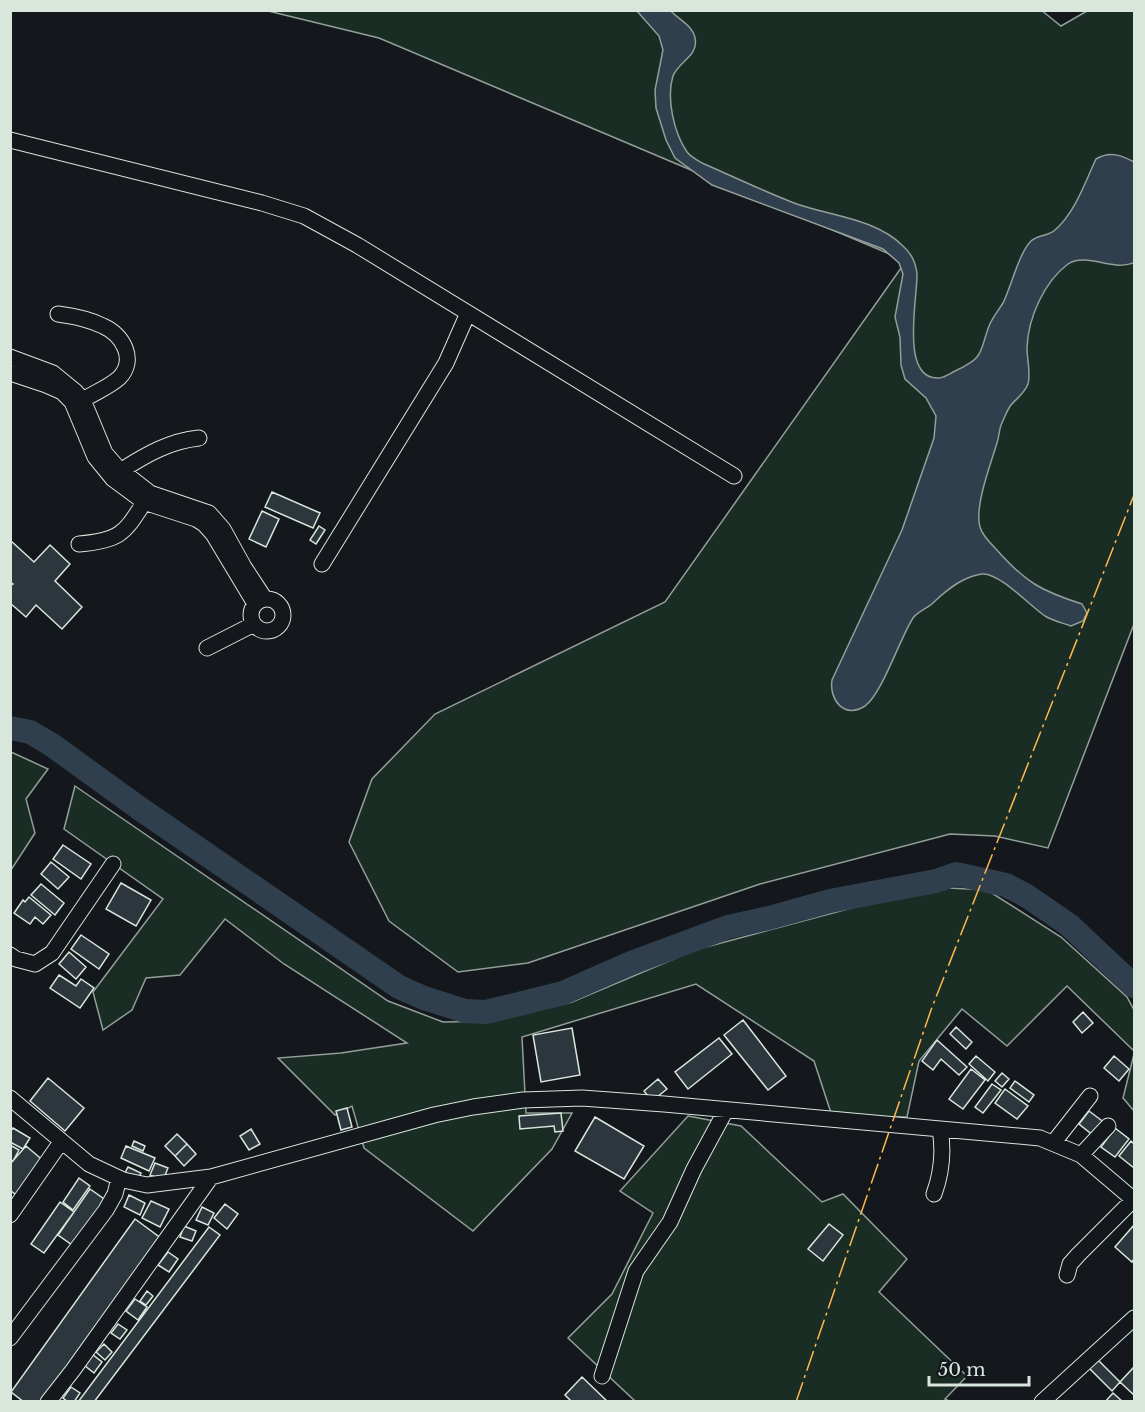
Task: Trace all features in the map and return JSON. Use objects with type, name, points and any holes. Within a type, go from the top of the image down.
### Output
[{"type":"street","points":[[10,140],[262,203],[303,216],[357,245],[734,476]]},
{"type":"street","points":[[322,564],[446,363],[468,313]]},
{"type":"street","points":[[58,314],[79,317],[103,326],[115,334],[127,351],[129,360],[118,378],[82,400]]},
{"type":"street","points":[[11,358],[53,374],[64,381],[82,400],[105,453],[147,497]]},
{"type":"street","points":[[10,373],[46,385],[62,393],[72,402],[95,458],[113,479],[147,497],[209,513],[224,529],[260,602]]},
{"type":"street","points":[[122,470],[160,447],[183,439],[199,438]]},
{"type":"street","points":[[79,544],[97,543],[123,534],[147,497]]},
{"type":"street","points":[[271,600],[280,606],[281,622],[273,630],[258,628],[254,624],[251,614],[260,602],[271,600]]},
{"type":"street","points":[[207,648],[254,624]]},
{"type":"street","points":[[10,955],[35,964],[52,953],[112,864]]},
{"type":"street","points":[[1054,1142],[1090,1096]]},
{"type":"street","points":[[10,1098],[89,1164],[118,1178],[147,1185],[212,1177],[434,1116],[473,1107],[523,1100],[582,1098],[1040,1138],[1081,1155],[1134,1200],[1078,1255],[1070,1264],[1067,1275]]},
{"type":"street","points":[[603,1376],[636,1271],[670,1222],[694,1169],[726,1110]]},
{"type":"street","points":[[1081,1155],[1108,1126]]},
{"type":"street","points":[[934,1194],[942,1164],[940,1129]]},
{"type":"street","points":[[10,1215],[61,1142]]},
{"type":"street","points":[[48,1401],[73,1370],[212,1177]]},
{"type":"street","points":[[10,1338],[106,1210],[115,1194],[118,1178]]},
{"type":"street","points":[[1042,1401],[1134,1318]]},
{"type":"green space","points":[[1041,10],[1061,26],[1087,11],[1134,11],[1134,624],[1048,848],[995,836],[950,834],[760,884],[528,963],[458,972],[389,921],[349,842],[372,779],[435,714],[665,602],[906,261],[379,38],[268,11]]},
{"type":"green space","points":[[11,752],[48,769],[26,799],[35,833],[11,870]]},
{"type":"green space","points":[[75,786],[388,1001],[443,1022],[494,1021],[572,1002],[695,950],[930,887],[987,890],[1061,937],[1127,997],[1134,1010],[1134,1051],[1067,986],[1007,1046],[962,1009],[919,1061],[907,1117],[832,1116],[814,1061],[696,984],[522,1037],[526,1113],[572,1113],[552,1149],[473,1231],[364,1148],[352,1106],[335,1115],[278,1058],[341,1053],[407,1043],[284,964],[225,919],[180,975],[146,978],[132,1010],[103,1030],[93,992],[163,899],[64,829]]},
{"type":"green space","points":[[1134,1054],[1134,1111],[1123,1098]]},
{"type":"green space","points":[[688,1116],[741,1126],[822,1202],[843,1194],[907,1259],[879,1292],[967,1376],[945,1399],[949,1401],[635,1401],[568,1338],[612,1294],[653,1213],[620,1191]]},
{"type":"water","points":[[637,11],[671,11],[694,34],[694,49],[673,76],[670,94],[672,115],[678,135],[690,155],[702,163],[794,203],[879,229],[892,237],[908,252],[917,274],[913,335],[915,352],[919,366],[927,375],[943,377],[976,358],[1027,246],[1034,239],[1052,232],[1062,223],[1079,197],[1096,159],[1106,155],[1115,155],[1134,162],[1134,263],[1119,265],[1085,260],[1073,261],[1059,272],[1045,291],[1030,325],[1027,348],[1028,384],[1010,407],[1001,425],[979,508],[980,527],[991,544],[1016,570],[1034,584],[1055,595],[1082,604],[1087,613],[1083,621],[1071,626],[1051,619],[997,578],[982,574],[975,575],[951,588],[913,618],[878,690],[865,706],[851,710],[845,709],[836,700],[832,680],[902,530],[934,438],[936,416],[926,398],[905,379],[901,365],[900,337],[895,317],[903,274],[899,263],[883,249],[712,185],[675,158],[666,140],[656,108],[655,90],[663,50],[659,36]]},
{"type":"building","points":[[272,492],[320,513],[313,528],[265,507]]},
{"type":"building","points":[[262,511],[279,519],[266,547],[249,539]]},
{"type":"building","points":[[319,526],[325,530],[316,544],[310,540]]},
{"type":"building","points":[[10,540],[34,562],[50,545],[70,564],[55,581],[82,607],[62,629],[36,605],[26,617],[10,603],[10,586],[13,584],[10,582]]},
{"type":"building","points":[[63,845],[91,864],[81,879],[53,859]]},
{"type":"building","points":[[51,862],[69,877],[58,889],[41,874]]},
{"type":"building","points":[[121,883],[151,900],[136,926],[106,909]]},
{"type":"building","points":[[41,884],[64,903],[55,915],[31,895]]},
{"type":"building","points":[[29,897],[51,915],[43,924],[35,917],[30,924],[14,913],[23,900],[25,902]]},
{"type":"building","points":[[81,935],[109,954],[99,969],[71,949]]},
{"type":"building","points":[[69,952],[86,967],[76,979],[59,964]]},
{"type":"building","points":[[59,975],[76,986],[81,979],[94,988],[80,1008],[50,988]]},
{"type":"building","points":[[1083,1012],[1093,1023],[1082,1033],[1073,1022]]},
{"type":"building","points":[[743,1020],[786,1076],[768,1090],[724,1035]]},
{"type":"building","points":[[956,1027],[972,1042],[966,1049],[950,1034]]},
{"type":"building","points":[[572,1028],[580,1075],[541,1082],[533,1035]]},
{"type":"building","points":[[719,1038],[732,1054],[688,1089],[675,1072]]},
{"type":"building","points":[[937,1040],[967,1067],[959,1075],[941,1059],[933,1070],[922,1061]]},
{"type":"building","points":[[976,1056],[995,1072],[988,1081],[969,1064]]},
{"type":"building","points":[[1114,1056],[1129,1069],[1119,1081],[1104,1068]]},
{"type":"building","points":[[971,1069],[985,1080],[963,1109],[949,1099]]},
{"type":"building","points":[[1002,1073],[1009,1079],[1002,1087],[995,1081]]},
{"type":"building","points":[[48,1078],[84,1108],[65,1131],[30,1101]]},
{"type":"building","points":[[658,1079],[667,1089],[652,1101],[644,1091]]},
{"type":"building","points":[[1015,1081],[1034,1095],[1029,1102],[1010,1088]]},
{"type":"building","points":[[992,1084],[1001,1090],[983,1113],[975,1107]]},
{"type":"building","points":[[1005,1089],[1028,1106],[1017,1119],[995,1103]]},
{"type":"building","points":[[347,1108],[352,1127],[341,1130],[336,1111]]},
{"type":"building","points":[[1089,1111],[1105,1123],[1094,1136],[1079,1124]]},
{"type":"building","points":[[561,1113],[563,1131],[555,1132],[554,1126],[520,1129],[519,1116]]},
{"type":"building","points":[[595,1117],[644,1146],[624,1179],[575,1151]]},
{"type":"building","points":[[13,1128],[30,1138],[23,1149],[10,1142],[10,1132]]},
{"type":"building","points":[[1115,1128],[1129,1139],[1115,1157],[1101,1147]]},
{"type":"building","points":[[251,1129],[260,1144],[249,1150],[240,1136]]},
{"type":"building","points":[[177,1134],[187,1144],[175,1156],[165,1146]]},
{"type":"building","points":[[134,1141],[145,1146],[143,1151],[132,1146]]},
{"type":"building","points":[[1131,1141],[1134,1144],[1134,1168],[1119,1156]]},
{"type":"building","points":[[187,1144],[196,1154],[184,1166],[175,1156]]},
{"type":"building","points":[[10,1145],[19,1150],[13,1161],[10,1159]]},
{"type":"building","points":[[26,1146],[45,1162],[16,1195],[10,1190],[10,1164]]},
{"type":"building","points":[[126,1146],[155,1158],[149,1171],[121,1158]]},
{"type":"building","points":[[155,1163],[168,1168],[163,1180],[150,1175]]},
{"type":"building","points":[[128,1167],[141,1173],[137,1181],[124,1175]]},
{"type":"building","points":[[79,1178],[90,1186],[73,1210],[63,1202]]},
{"type":"building","points":[[90,1189],[107,1201],[75,1247],[58,1235]]},
{"type":"building","points":[[129,1195],[145,1203],[140,1215],[124,1207]]},
{"type":"building","points":[[151,1201],[169,1209],[160,1227],[142,1218]]},
{"type":"building","points":[[60,1202],[74,1212],[44,1253],[31,1244]]},
{"type":"building","points":[[225,1204],[238,1214],[227,1229],[214,1218]]},
{"type":"building","points":[[202,1207],[214,1213],[208,1225],[196,1220]]},
{"type":"building","points":[[135,1219],[162,1239],[45,1402],[24,1402],[11,1392]]},
{"type":"building","points":[[829,1224],[843,1235],[823,1261],[808,1249]]},
{"type":"building","points":[[1134,1225],[1134,1259],[1132,1262],[1115,1247]]},
{"type":"building","points":[[184,1226],[196,1231],[192,1241],[180,1237]]},
{"type":"building","points":[[209,1227],[220,1235],[94,1402],[78,1402]]},
{"type":"building","points":[[168,1252],[178,1259],[169,1272],[158,1265]]},
{"type":"building","points":[[147,1291],[153,1296],[146,1305],[140,1301]]},
{"type":"building","points":[[135,1299],[147,1307],[138,1320],[126,1311]]},
{"type":"building","points":[[118,1324],[127,1330],[120,1339],[111,1333]]},
{"type":"building","points":[[104,1344],[112,1352],[105,1360],[96,1352]]},
{"type":"building","points":[[92,1354],[102,1362],[94,1373],[84,1365]]},
{"type":"building","points":[[1097,1359],[1120,1382],[1112,1391],[1088,1367]]},
{"type":"building","points":[[1134,1367],[1134,1395],[1120,1382]]},
{"type":"building","points":[[582,1377],[608,1402],[572,1402],[565,1395]]},
{"type":"building","points":[[71,1387],[80,1393],[74,1402],[68,1402],[63,1398]]},
{"type":"building","points":[[1113,1393],[1123,1402],[1105,1402]]},
{"type":"waterway","points":[[10,728],[30,732],[52,745],[139,808],[399,987],[465,1011],[486,1012],[563,993],[631,963],[728,927],[830,901],[936,881],[956,874],[1006,885],[1027,896],[1069,925],[1134,986]]},
{"type":"power","points":[[796,1402],[931,1010],[1134,495]]}]
